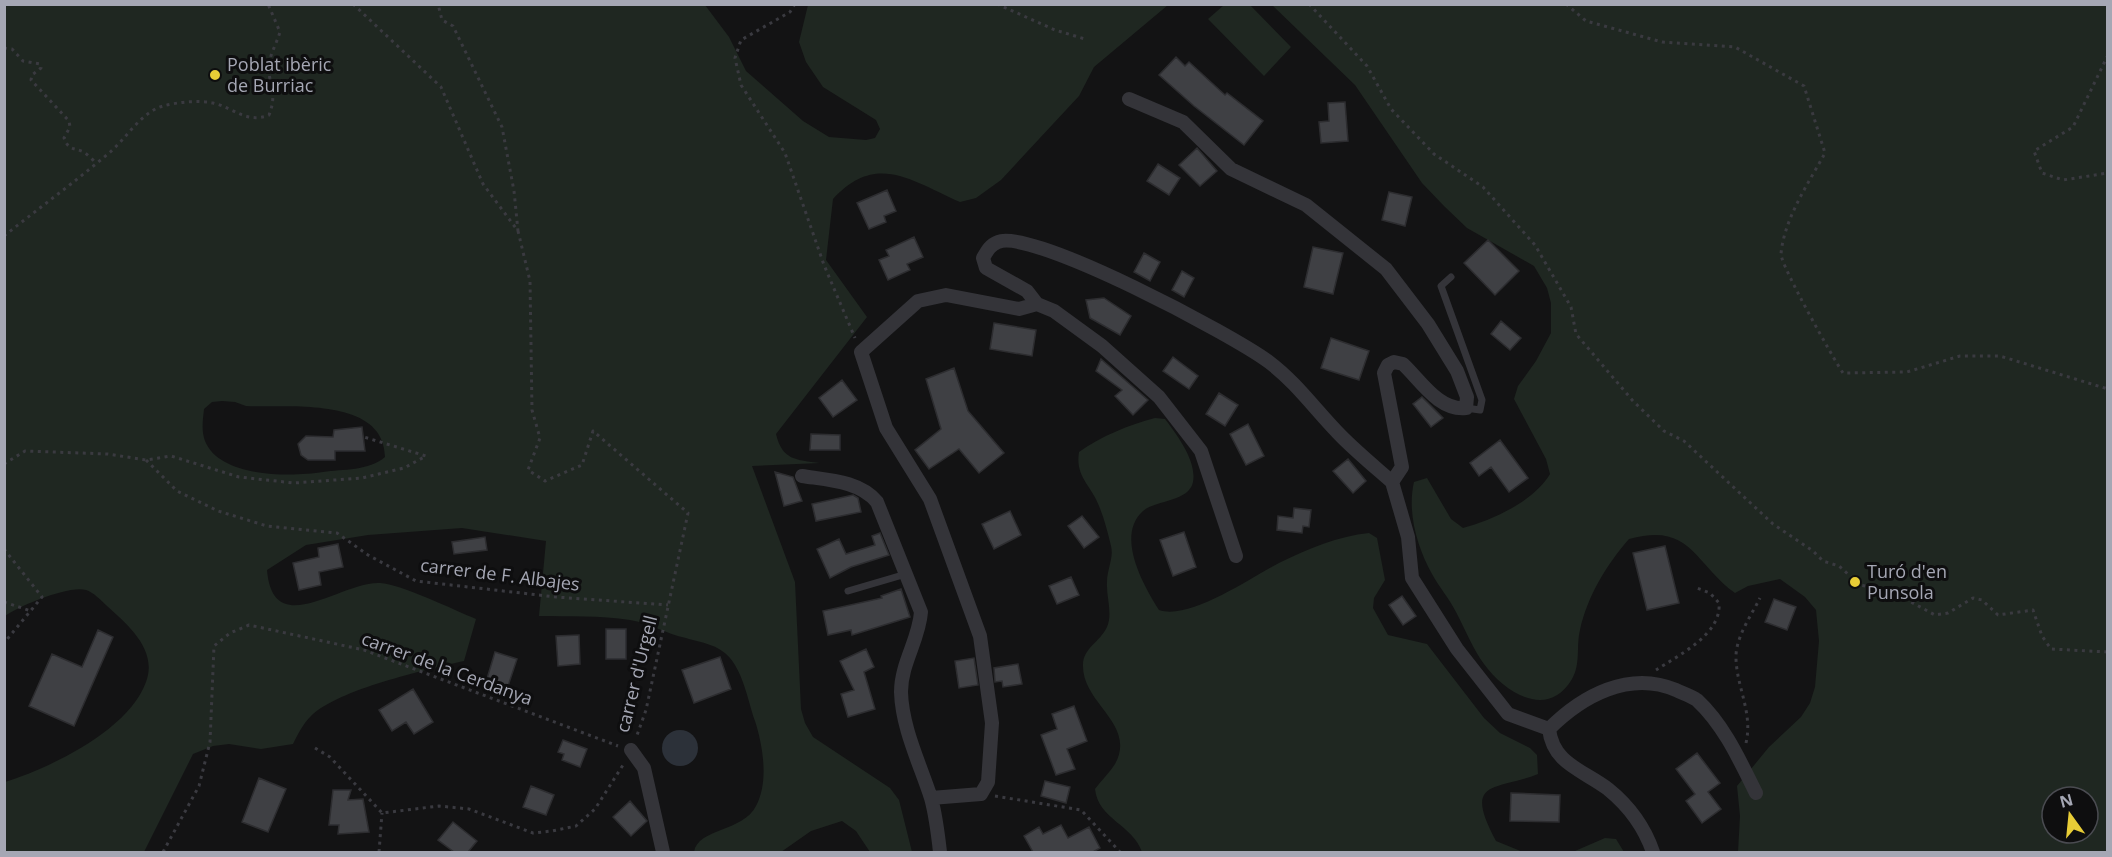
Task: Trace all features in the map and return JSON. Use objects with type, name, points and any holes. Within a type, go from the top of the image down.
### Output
[{"type":"street","points":[[1129,99],[1183,122],[1231,169],[1306,206],[1386,269],[1428,324],[1457,371],[1467,397],[1466,408],[1455,409],[1443,405],[1403,364],[1394,362],[1388,366],[1384,373],[1402,467],[1392,482]]},
{"type":"street","points":[[1236,556],[1201,451],[1159,397],[1102,346],[1054,311],[1037,304],[1027,291],[986,268],[983,258],[988,248],[999,241],[1015,241],[1091,266],[1221,332],[1269,362],[1342,436],[1392,482],[1407,537],[1412,578],[1417,587],[1457,649],[1508,714],[1549,729]]},
{"type":"street","points":[[931,798],[981,794],[988,782],[992,723],[980,636],[930,499],[886,428],[861,352],[918,301],[946,295],[1019,309],[1037,304]]},
{"type":"street","points":[[802,476],[841,482],[868,492],[877,502],[921,612],[920,626],[902,670],[901,694],[916,760],[931,798],[940,852]]},
{"type":"street","points":[[1549,729],[1567,711],[1592,695],[1637,682],[1661,684],[1695,699],[1721,729],[1756,793]]},
{"type":"street","points":[[1549,729],[1551,745],[1567,762],[1607,789],[1637,818],[1653,852]]},
{"type":"street","points":[[631,750],[644,768],[663,852]]},
{"type":"lane","points":[[1451,277],[1441,286],[1482,400],[1480,410],[1466,408]]},
{"type":"lane","points":[[848,591],[906,573]]},
{"type":"path","points":[[4,236],[122,142],[148,114],[163,106],[213,103],[248,118],[261,118],[269,115],[273,104],[274,86],[268,65],[280,32],[268,4]]},
{"type":"path","points":[[352,4],[441,87],[483,184],[518,231]]},
{"type":"path","points":[[438,4],[442,20],[453,26],[502,127],[514,191],[518,231]]},
{"type":"path","points":[[795,4],[790,12],[741,40],[735,58],[741,85],[785,153],[824,265],[861,352]]},
{"type":"path","points":[[997,4],[1055,30],[1085,39]]},
{"type":"path","points":[[1309,4],[1367,66],[1391,109],[1434,154],[1483,187],[1535,245],[1571,307],[1576,334],[1625,392],[1664,431],[1684,441],[1773,524],[1813,551],[1823,561],[1839,566],[1860,585],[1889,590],[1935,615],[1948,613],[1974,598],[1982,600],[1998,615],[2033,610],[2042,636],[2051,649],[2108,652]]},
{"type":"path","points":[[1566,4],[1586,21],[1662,42],[1736,47],[1804,86],[1825,153],[1785,232],[1781,258],[1820,339],[1843,373],[1907,372],[1960,356],[2000,356],[2108,389]]},
{"type":"path","points":[[4,48],[12,49],[23,61],[39,64],[41,68],[32,75],[31,80],[51,98],[69,121],[70,127],[64,138],[66,146],[73,151],[83,152],[96,163]]},
{"type":"path","points":[[2108,55],[2073,127],[2034,151],[2042,173],[2063,180],[2108,173]]},
{"type":"path","name":"carrer d'Urgell","points":[[382,813],[439,806],[469,809],[533,833],[576,826],[595,809],[615,782],[631,750],[646,710],[688,513],[593,431],[582,465],[545,481],[528,470],[540,438],[532,410],[530,281],[518,231]]},
{"type":"path","points":[[4,464],[25,451],[108,453],[146,460],[171,456],[239,477],[294,483],[362,478],[404,468],[426,456],[364,437]]},
{"type":"path","name":"carrer de F. Albajes","points":[[146,460],[177,491],[218,511],[267,526],[336,533],[368,555],[416,581],[556,597],[668,605]]},
{"type":"path","points":[[4,549],[42,597],[4,643]]},
{"type":"path","points":[[1637,682],[1686,651],[1709,631],[1720,612],[1719,603],[1710,593],[1697,588]]},
{"type":"path","points":[[1741,763],[1748,717],[1736,657],[1742,634],[1760,598]]},
{"type":"path","points":[[4,603],[31,611]]},
{"type":"path","name":"carrer de la Cerdanya","points":[[163,852],[199,786],[210,742],[214,646],[230,633],[249,625],[364,650],[631,750]]},
{"type":"path","points":[[315,748],[330,757],[382,813],[379,852]]},
{"type":"path","points":[[981,794],[1081,810],[1120,852]]},
{"type":"shaded area","points":[[5,4],[705,5],[729,37],[746,71],[803,121],[829,137],[866,140],[875,138],[880,129],[876,120],[823,87],[806,62],[799,42],[808,5],[1168,5],[1094,67],[1079,96],[1001,180],[976,198],[960,202],[911,180],[895,175],[880,174],[865,176],[849,185],[833,199],[826,260],[867,317],[776,434],[786,454],[804,461],[820,463],[752,466],[795,582],[801,709],[805,723],[813,737],[890,788],[899,800],[912,852],[870,852],[856,831],[842,821],[811,831],[781,852],[694,852],[697,844],[704,838],[732,826],[750,814],[756,806],[762,786],[764,775],[758,731],[742,680],[730,658],[710,645],[637,621],[607,617],[539,616],[546,541],[462,528],[368,535],[306,545],[267,570],[272,591],[282,602],[295,605],[311,603],[364,585],[380,583],[414,592],[476,619],[464,661],[383,682],[341,697],[311,716],[293,744],[261,749],[229,744],[213,746],[193,754],[144,852],[5,852],[5,782],[65,757],[106,731],[137,700],[149,670],[144,649],[132,630],[100,599],[86,590],[78,589],[57,593],[32,602],[5,616]],"holes":[[[212,402],[235,402],[246,406],[331,409],[352,415],[369,424],[380,437],[385,457],[379,462],[364,467],[309,474],[276,474],[240,468],[225,462],[213,453],[205,441],[203,429],[204,409]]]},
{"type":"shaded area","points":[[1224,5],[1250,5],[1291,47],[1264,76],[1208,19]]},
{"type":"shaded area","points":[[1272,5],[2107,5],[2107,852],[1738,852],[1740,816],[1737,786],[1769,747],[1801,717],[1810,703],[1815,687],[1819,641],[1816,610],[1805,597],[1780,579],[1748,586],[1735,593],[1690,548],[1679,540],[1666,536],[1650,535],[1629,539],[1613,559],[1588,605],[1579,636],[1575,673],[1562,691],[1551,698],[1539,700],[1527,698],[1503,684],[1493,675],[1476,652],[1427,564],[1415,529],[1412,493],[1414,482],[1427,478],[1451,519],[1463,528],[1512,508],[1543,484],[1550,474],[1546,459],[1514,399],[1518,386],[1536,361],[1551,333],[1551,303],[1547,288],[1534,266],[1467,228],[1422,183],[1355,85]]},
{"type":"shaded area","points":[[1155,418],[1165,419],[1175,433],[1189,457],[1193,474],[1190,489],[1179,497],[1148,507],[1135,521],[1132,547],[1135,561],[1146,588],[1159,610],[1172,612],[1204,603],[1281,562],[1324,544],[1369,533],[1377,538],[1385,580],[1374,598],[1373,608],[1388,635],[1427,644],[1484,718],[1500,733],[1530,748],[1537,755],[1538,774],[1497,786],[1488,790],[1483,797],[1482,806],[1486,821],[1496,841],[1523,852],[1142,852],[1131,835],[1102,808],[1095,789],[1115,764],[1120,750],[1119,737],[1085,679],[1083,665],[1089,649],[1104,632],[1109,622],[1107,582],[1112,550],[1099,506],[1081,475],[1079,452],[1116,432]]},
{"type":"shaded area","points":[[680,730],[693,735],[698,748],[693,761],[680,766],[667,761],[662,748],[667,735]]},
{"type":"shaded area","points":[[1605,838],[1616,839],[1624,852],[1538,852],[1575,851]]},
{"type":"building","points":[[1176,57],[1185,66],[1189,62],[1225,95],[1227,93],[1263,121],[1244,145],[1159,75]]},
{"type":"building","points":[[1345,102],[1348,141],[1321,143],[1319,122],[1329,121],[1328,103]]},
{"type":"building","points":[[1197,148],[1217,171],[1200,186],[1179,165]]},
{"type":"building","points":[[1158,164],[1180,178],[1169,195],[1147,181]]},
{"type":"building","points":[[887,190],[896,211],[884,216],[886,222],[869,229],[857,203]]},
{"type":"building","points":[[1389,192],[1412,197],[1405,226],[1382,220]]},
{"type":"building","points":[[914,237],[923,257],[907,264],[910,270],[888,280],[879,260],[889,256],[886,250]]},
{"type":"building","points":[[1488,240],[1519,271],[1495,295],[1464,263]]},
{"type":"building","points":[[1313,247],[1343,253],[1333,294],[1304,287]]},
{"type":"building","points":[[1144,253],[1160,262],[1150,281],[1134,272]]},
{"type":"building","points":[[1182,271],[1194,278],[1184,297],[1172,290]]},
{"type":"building","points":[[1104,298],[1131,316],[1120,335],[1090,318],[1086,300]]},
{"type":"building","points":[[1501,321],[1521,338],[1510,350],[1491,334]]},
{"type":"building","points":[[994,323],[1036,330],[1032,356],[990,349]]},
{"type":"building","points":[[1331,338],[1369,351],[1359,380],[1321,368]]},
{"type":"building","points":[[1173,357],[1198,376],[1189,389],[1163,371]]},
{"type":"building","points":[[1101,359],[1148,400],[1133,415],[1115,396],[1122,390],[1096,371]]},
{"type":"building","points":[[954,368],[968,411],[1004,453],[979,473],[959,449],[929,469],[915,450],[941,429],[926,379]]},
{"type":"building","points":[[842,380],[857,400],[833,417],[819,398]]},
{"type":"building","points":[[1219,393],[1238,405],[1225,426],[1206,414]]},
{"type":"building","points":[[1422,397],[1443,418],[1431,427],[1413,404]]},
{"type":"building","points":[[1248,424],[1264,456],[1246,465],[1230,434]]},
{"type":"building","points":[[362,427],[365,451],[335,451],[335,460],[308,460],[301,455],[298,444],[306,436],[333,437],[334,430]]},
{"type":"building","points":[[811,434],[840,435],[840,450],[810,450]]},
{"type":"building","points":[[1500,440],[1528,478],[1509,492],[1491,467],[1479,476],[1470,463]]},
{"type":"building","points":[[1348,459],[1366,481],[1353,493],[1333,471]]},
{"type":"building","points":[[775,472],[793,477],[802,501],[784,506]]},
{"type":"building","points":[[853,495],[858,498],[861,512],[816,521],[812,504]]},
{"type":"building","points":[[1294,508],[1311,510],[1309,527],[1303,526],[1302,533],[1277,530],[1278,516],[1293,518]]},
{"type":"building","points":[[1010,511],[1021,535],[994,549],[982,524]]},
{"type":"building","points":[[1082,516],[1099,537],[1084,548],[1068,526]]},
{"type":"building","points":[[1184,532],[1196,567],[1173,576],[1160,540]]},
{"type":"building","points":[[880,533],[889,555],[851,567],[830,578],[817,549],[839,539],[846,554],[875,545],[872,536]]},
{"type":"building","points":[[485,537],[487,550],[454,554],[452,542]]},
{"type":"building","points":[[338,544],[343,567],[319,572],[321,585],[299,590],[293,563],[319,557],[318,548]]},
{"type":"building","points":[[1665,546],[1679,603],[1647,610],[1633,553]]},
{"type":"building","points":[[1071,577],[1079,595],[1057,604],[1049,586]]},
{"type":"building","points":[[901,589],[910,617],[852,635],[851,630],[828,635],[823,611],[882,598],[881,596]]},
{"type":"building","points":[[1402,596],[1416,616],[1403,625],[1389,605]]},
{"type":"building","points":[[1774,599],[1796,607],[1787,630],[1765,622]]},
{"type":"building","points":[[606,629],[626,629],[626,659],[606,659]]},
{"type":"building","points":[[98,630],[113,637],[74,726],[29,706],[52,654],[82,667]]},
{"type":"building","points":[[579,635],[580,664],[558,666],[556,636]]},
{"type":"building","points":[[866,649],[874,667],[864,672],[875,709],[848,717],[841,694],[854,690],[840,661]]},
{"type":"building","points":[[495,652],[517,659],[507,689],[486,682]]},
{"type":"building","points":[[720,657],[731,689],[694,703],[682,670]]},
{"type":"building","points":[[974,658],[978,685],[959,688],[955,661]]},
{"type":"building","points":[[1018,664],[1022,684],[1003,687],[1002,681],[995,682],[994,668]]},
{"type":"building","points":[[413,689],[433,722],[414,734],[406,722],[392,731],[379,710]]},
{"type":"building","points":[[1074,706],[1087,741],[1067,749],[1075,769],[1056,775],[1041,735],[1057,729],[1052,714]]},
{"type":"building","points":[[563,740],[587,749],[580,767],[562,760],[564,754],[558,752]]},
{"type":"building","points":[[1697,753],[1720,783],[1708,792],[1721,809],[1702,823],[1686,801],[1695,794],[1676,769]]},
{"type":"building","points":[[259,778],[286,789],[268,832],[242,822]]},
{"type":"building","points":[[1045,781],[1070,787],[1066,803],[1041,796]]},
{"type":"building","points":[[531,786],[554,795],[546,815],[523,807]]},
{"type":"building","points":[[333,790],[351,790],[348,800],[363,799],[369,832],[338,834],[339,825],[329,825]]},
{"type":"building","points":[[1511,793],[1560,795],[1559,822],[1510,821]]},
{"type":"building","points":[[630,801],[647,821],[631,836],[613,817]]},
{"type":"building","points":[[453,822],[477,841],[468,852],[454,852],[438,840]]},
{"type":"building","points":[[1061,825],[1068,838],[1089,827],[1100,848],[1093,852],[1033,852],[1024,836],[1039,827],[1043,834]]},
{"type":"place","name":"Poblat ibèric de Burriac","points":[[215,75]]},
{"type":"place","name":"Turó d'en Punsola","points":[[1855,582]]}]
